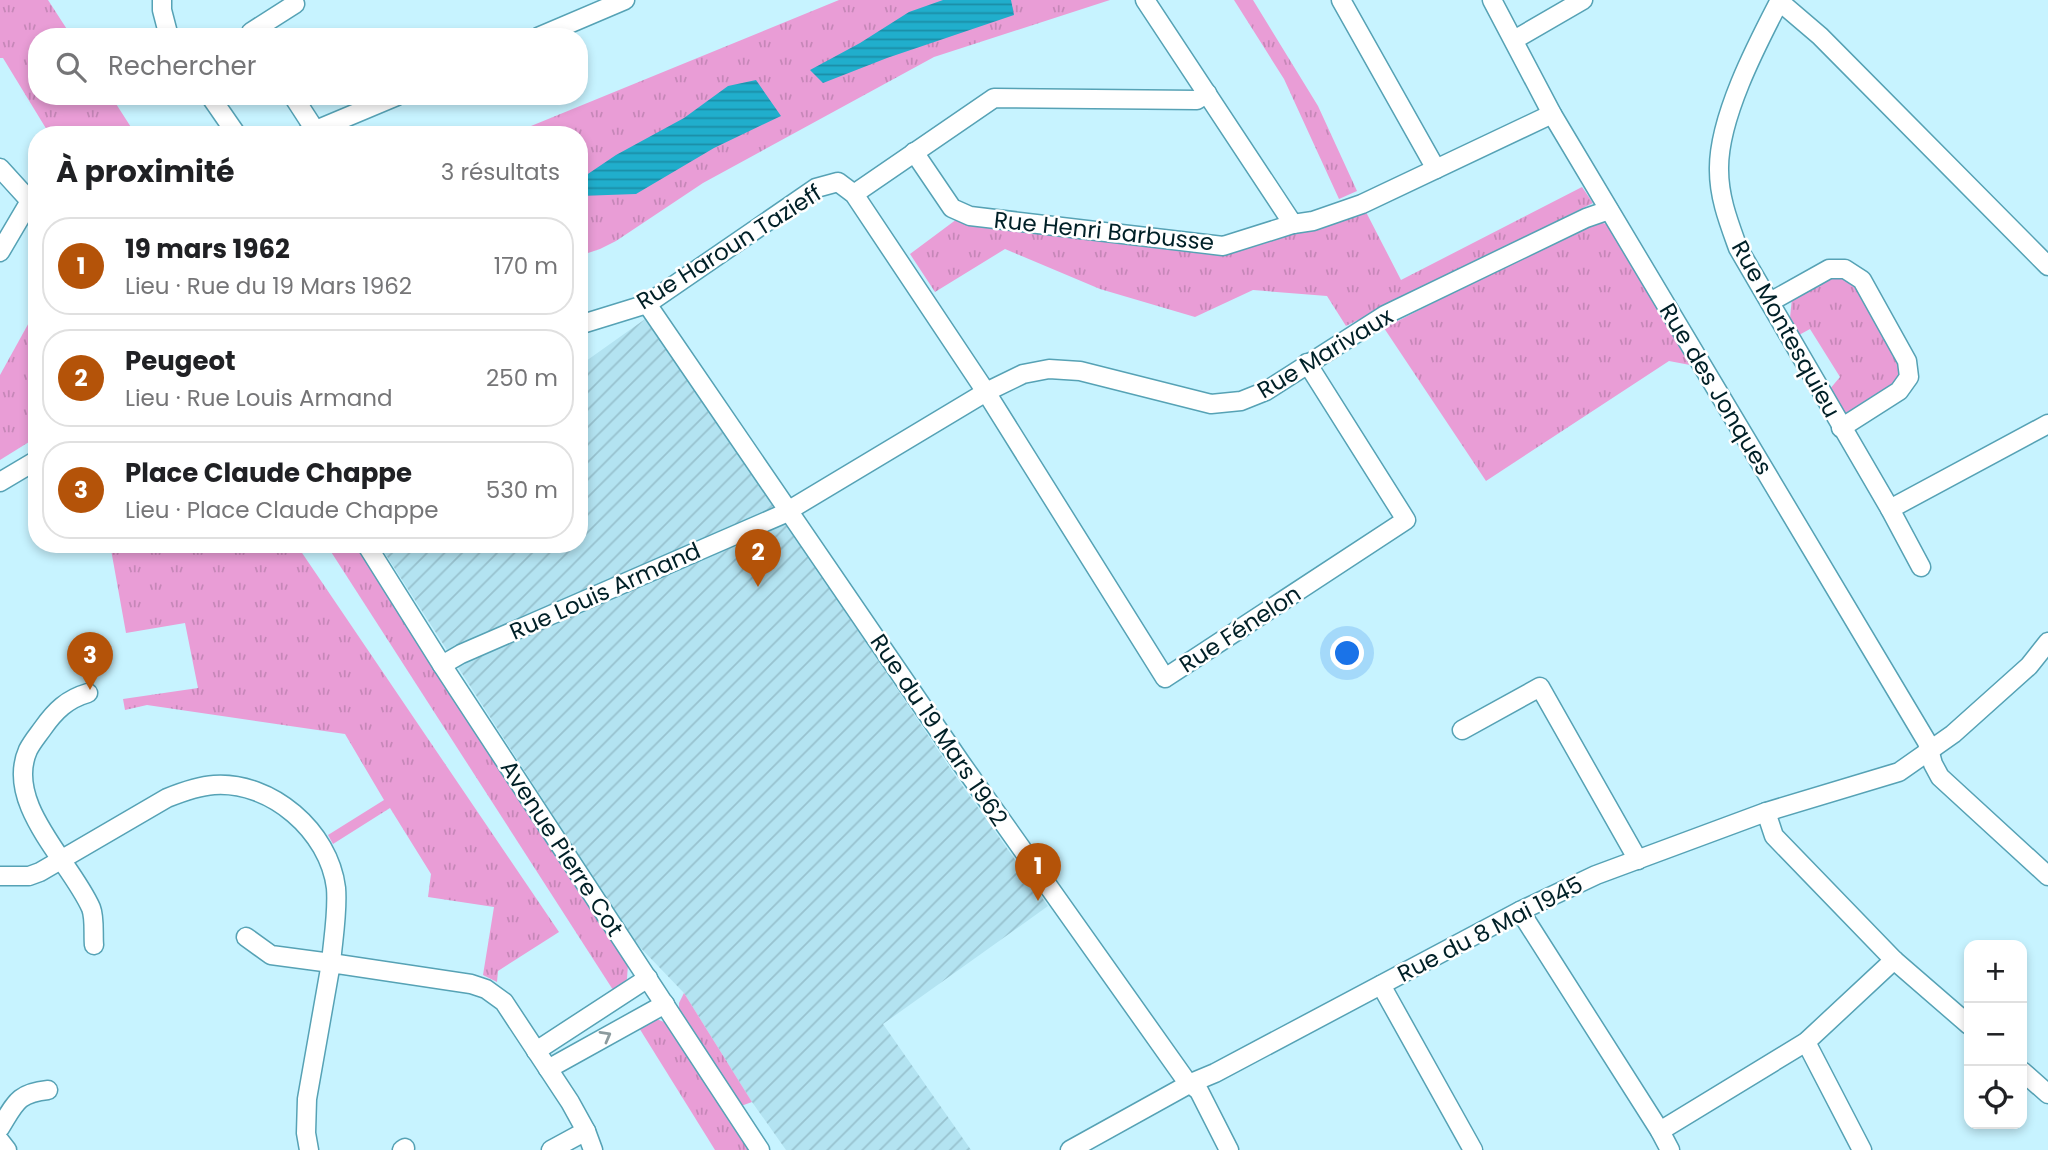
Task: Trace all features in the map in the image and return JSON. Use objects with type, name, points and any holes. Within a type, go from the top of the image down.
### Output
[{"type":"street","points":[[162,0],[167,28]]},
{"type":"street","points":[[559,28],[625,0]]},
{"type":"street","points":[[1145,0],[1293,224]]},
{"type":"street","points":[[1340,0],[1436,169]]},
{"type":"street","name":"Rue des Jonques","points":[[1492,0],[1552,114],[1919,727],[1940,778],[2048,876]]},
{"type":"street","points":[[1514,40],[1583,0]]},
{"type":"street","points":[[1780,1],[1820,36],[2048,266]]},
{"type":"street","name":"Rue Montesquieu","points":[[1780,1],[1754,51],[1722,134],[1718,171],[1723,206],[1738,248],[1921,567]]},
{"type":"street","points":[[257,28],[295,4]]},
{"type":"street","points":[[986,392],[854,194],[994,98],[1197,100],[1207,93]]},
{"type":"street","points":[[216,105],[231,126]]},
{"type":"street","points":[[297,105],[307,126]]},
{"type":"street","points":[[324,126],[375,105]]},
{"type":"street","name":"Rue Henri Barbusse","points":[[914,152],[952,208],[970,216],[1223,246],[1362,204],[1552,114]]},
{"type":"street","points":[[0,168],[28,199]]},
{"type":"street","name":"Rue Haroun Tazieff","points":[[588,322],[647,304],[816,188],[838,182],[854,194]]},
{"type":"street","points":[[0,252],[28,204]]},
{"type":"street","name":"Rue Marivaux","points":[[986,392],[1023,374],[1049,369],[1080,370],[1211,404],[1241,401],[1266,391],[1385,316],[1586,218],[1609,210]]},
{"type":"street","points":[[1770,302],[1829,269],[1845,269],[1862,280],[1907,362],[1909,377],[1899,391],[1841,428]]},
{"type":"street","name":"Rue du 19 Mars 1962","points":[[647,304],[1038,873],[1185,1079],[1199,1091],[1229,1150]]},
{"type":"street","name":"Rue Fénelon","points":[[986,392],[1165,678],[1406,520],[1307,363]]},
{"type":"street","name":"Rue Louis Armand","points":[[442,665],[461,654],[790,510],[986,392]]},
{"type":"street","points":[[1890,509],[2048,424]]},
{"type":"street","points":[[0,482],[28,465]]},
{"type":"street","name":"Avenue Pierre Cot","points":[[372,553],[442,665],[760,1150]]},
{"type":"street","name":"Rue du 8 Mai 1945","points":[[1070,1150],[1191,1083],[1215,1073],[1520,911],[1596,875],[1766,812],[1899,772],[1930,752],[2029,666],[2048,642]]},
{"type":"street","points":[[1462,730],[1540,687],[1638,860]]},
{"type":"street","points":[[88,693],[75,696],[52,715],[28,751],[23,777],[26,798],[35,817],[92,910],[94,945]]},
{"type":"street","points":[[0,876],[29,876],[167,798],[215,785],[246,788],[280,803],[306,825],[330,865],[336,887],[331,963],[307,1099],[306,1133],[309,1150]]},
{"type":"street","points":[[1766,812],[1774,836],[1894,960],[1964,1021]]},
{"type":"street","points":[[1520,911],[1670,1150]]},
{"type":"street","points":[[246,937],[271,955],[471,984],[486,989],[504,1003],[548,1069],[586,1131],[593,1150]]},
{"type":"street","points":[[1660,1131],[1806,1042],[1894,960]]},
{"type":"street","points":[[536,1051],[648,978]]},
{"type":"street","points":[[1381,985],[1473,1150]]},
{"type":"street","points":[[548,1069],[665,1003]]},
{"type":"street","points":[[1806,1042],[1862,1150]]},
{"type":"street","points":[[2027,1075],[2048,1094]]},
{"type":"street","points":[[0,1128],[21,1096],[32,1091],[48,1090]]},
{"type":"street","points":[[551,1150],[586,1131]]},
{"type":"street","points":[[0,1141],[7,1150]]},
{"type":"shaded area","points":[[648,317],[952,771],[1048,906],[883,1024],[971,1150],[786,1150],[752,1102],[684,993],[633,940],[385,553],[588,553],[588,360]]},
{"type":"green space","points":[[0,0],[48,0],[66,28],[28,28],[28,99],[3,58],[0,58]]},
{"type":"green space","points":[[839,0],[1110,0],[934,57],[703,183],[616,241],[588,253],[588,126],[531,126],[588,105],[588,103]]},
{"type":"green space","points":[[1234,0],[1253,0],[1318,106],[1357,191],[1339,199],[1284,79]]},
{"type":"green space","points":[[32,105],[117,105],[130,126],[45,126]]},
{"type":"green space","points":[[1582,187],[1593,203],[1346,326],[1327,296],[1253,290],[1195,317],[1100,289],[1005,249],[935,292],[910,254],[957,219],[1179,250],[1232,252],[1366,212],[1401,280]]},
{"type":"green space","points":[[1594,221],[1611,225],[1690,365],[1669,361],[1486,481],[1384,328]]},
{"type":"green space","points":[[1830,276],[1851,280],[1900,365],[1898,384],[1846,415],[1829,390],[1840,377],[1810,329],[1799,335],[1790,318],[1792,298]]},
{"type":"green space","points":[[28,324],[28,443],[0,460],[0,375]]},
{"type":"green space","points":[[112,553],[302,553],[559,932],[498,971],[497,982],[483,975],[494,907],[428,897],[431,874],[390,808],[333,844],[328,835],[384,800],[345,734],[147,705],[125,710],[123,699],[198,688],[185,623],[126,633]]},
{"type":"green space","points":[[332,553],[360,553],[628,964],[627,979],[615,993]]},
{"type":"green space","points":[[684,993],[752,1102],[741,1106],[679,1012],[679,1003]]},
{"type":"green space","points":[[654,1018],[664,1022],[749,1150],[715,1150],[636,1023]]},
{"type":"water","points":[[943,0],[1011,0],[1014,15],[823,83],[810,70],[909,12]]},
{"type":"water","points":[[756,80],[781,116],[714,148],[636,194],[588,196],[588,174],[616,155],[684,118],[728,86]]},
{"type":"place","name":"Peugeot","points":[[758,587]]},
{"type":"place","name":"Place Claude Chappe","points":[[90,690]]},
{"type":"place","name":"19 mars 1962","points":[[1038,901]]}]
